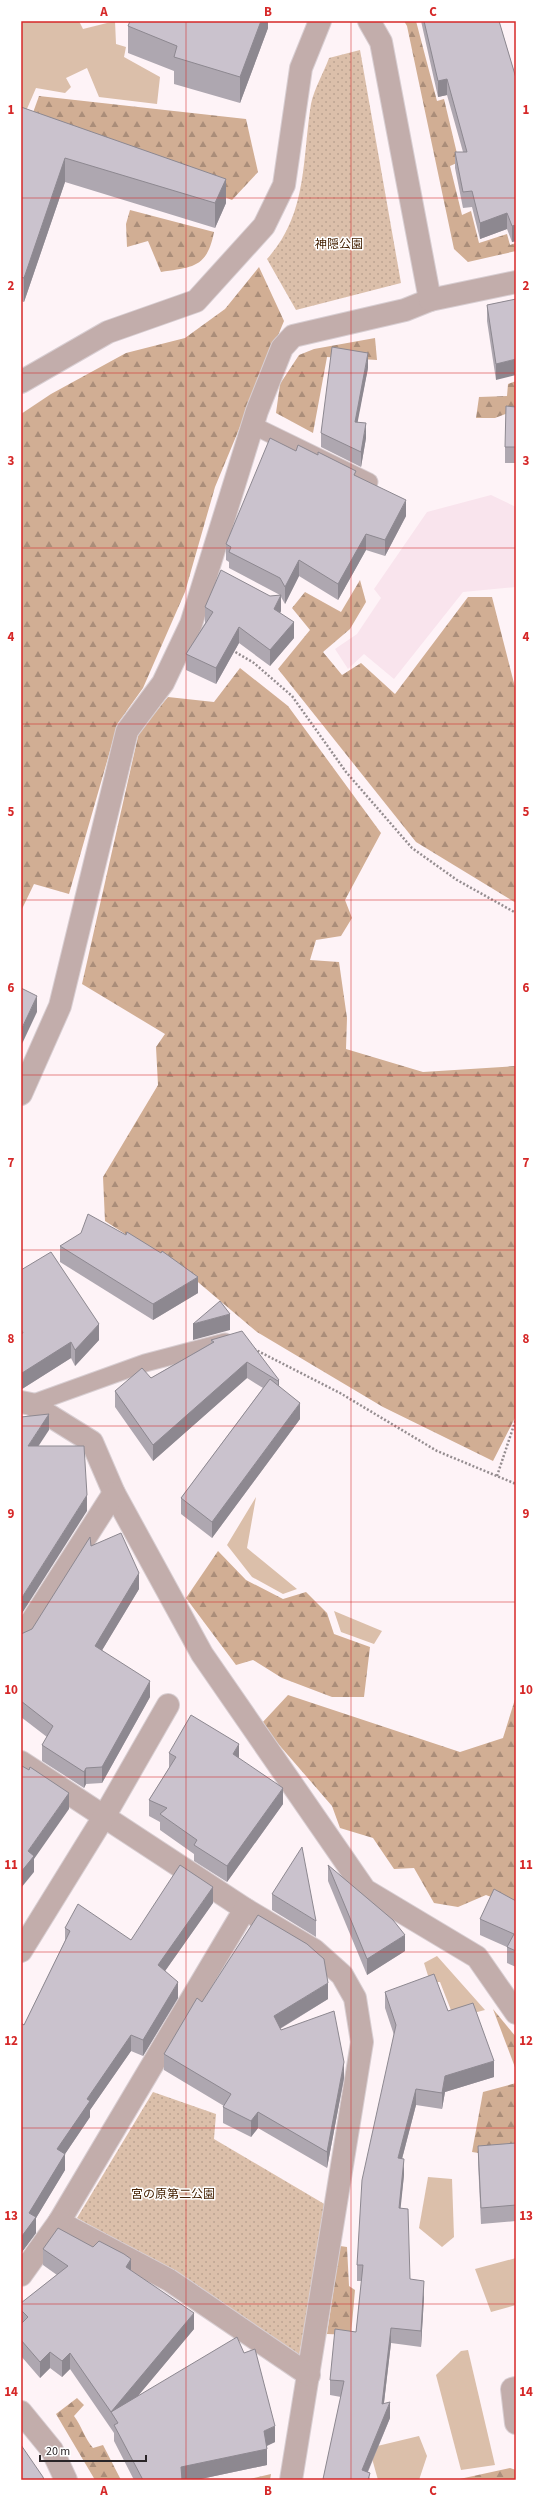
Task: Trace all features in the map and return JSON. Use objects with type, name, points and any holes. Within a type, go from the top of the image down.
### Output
[{"type":"street","points":[[21,382],[108,332],[196,301],[264,226],[284,185],[301,68],[320,21]]},
{"type":"street","points":[[369,21],[381,42],[430,300]]},
{"type":"street","points":[[21,1094],[60,1006],[127,731],[163,683],[215,572],[252,425],[282,348],[293,336],[406,310],[430,300],[516,282]]},
{"type":"street","points":[[26,1403],[92,1442],[114,1493],[202,1654],[366,1890],[477,1957],[516,2013]]},
{"type":"street","points":[[21,1638],[114,1493]]},
{"type":"street","points":[[21,1951],[105,1815],[168,1706]]},
{"type":"street","points":[[21,1762],[105,1815],[245,1909],[314,1950],[342,1974],[355,1998],[362,2042],[292,2480]]},
{"type":"street","points":[[21,2275],[59,2222],[245,1909]]},
{"type":"street","points":[[59,2222],[169,2280],[308,2375]]},
{"type":"street","points":[[516,2388],[512,2389],[516,2423]]},
{"type":"street","points":[[21,2412],[52,2450],[66,2480]]},
{"type":"lane","points":[[252,425],[369,482]]},
{"type":"lane","points":[[26,1403],[146,1363],[236,1339]]},
{"type":"path","points":[[191,624],[254,663],[292,696],[346,772],[412,848],[457,880],[516,913]]},
{"type":"path","points":[[236,1339],[340,1394],[437,1451],[516,1484]]},
{"type":"path","points":[[497,1476],[516,1419]]},
{"type":"shaded area","points":[[491,495],[516,507],[516,587],[463,592],[394,679],[364,654],[348,669],[335,649],[357,634],[381,598],[374,589],[427,512]]},
{"type":"green space","points":[[21,21],[79,21],[83,29],[115,21],[116,44],[126,47],[124,57],[160,77],[157,104],[99,97],[87,68],[66,78],[71,87],[65,93],[36,88],[23,118],[21,117]]},
{"type":"green space","points":[[404,21],[416,21],[437,101],[444,99],[459,162],[450,166],[462,215],[471,211],[479,243],[507,234],[510,245],[516,243],[516,251],[468,262],[454,249],[407,26]]},
{"type":"green space","name":"神隠公園","points":[[360,50],[401,283],[296,310],[267,259],[280,242],[290,224],[297,205],[304,165],[311,104],[314,92],[329,58]]},
{"type":"green space","points":[[39,96],[246,119],[258,172],[232,200],[30,121]]},
{"type":"green space","points":[[130,210],[214,232],[207,253],[197,264],[190,267],[161,272],[148,241],[127,247],[126,224]]},
{"type":"green space","points":[[259,267],[284,321],[215,487],[185,592],[143,688],[118,723],[69,894],[34,884],[21,911],[21,414],[51,394],[126,353],[185,338],[225,309]]},
{"type":"green space","points":[[375,338],[377,360],[327,357],[313,433],[276,413],[280,384],[299,355],[314,349]]},
{"type":"green space","points":[[516,381],[516,414],[508,413],[495,418],[476,418],[479,397],[507,396],[508,384]]},
{"type":"green space","points":[[360,580],[366,602],[350,629],[323,652],[342,675],[361,663],[395,694],[468,597],[492,597],[516,691],[516,903],[416,842],[278,669],[310,630],[292,608],[305,592],[341,612]]},
{"type":"green space","points":[[240,668],[288,706],[381,833],[345,900],[352,918],[341,936],[316,940],[310,960],[339,962],[347,1018],[346,1049],[423,1072],[516,1066],[516,1416],[493,1461],[383,1407],[257,1332],[192,1277],[105,1221],[103,1177],[158,1085],[156,1047],[165,1034],[82,984],[139,732],[168,697],[214,702]]},
{"type":"green space","points":[[256,1497],[247,1548],[297,1589],[283,1594],[252,1577],[227,1545]]},
{"type":"green space","points":[[218,1551],[246,1580],[283,1599],[306,1592],[327,1613],[334,1634],[370,1647],[364,1697],[332,1697],[282,1678],[253,1660],[236,1665],[186,1598]]},
{"type":"green space","points":[[334,1611],[382,1631],[374,1644],[341,1632]]},
{"type":"green space","points":[[288,1695],[460,1752],[503,1738],[516,1696],[516,1907],[486,1895],[458,1907],[434,1903],[414,1868],[394,1869],[373,1838],[340,1828],[332,1806],[261,1724]]},
{"type":"green space","points":[[437,1956],[485,2010],[454,2018],[440,1982],[430,1982],[424,1963]]},
{"type":"green space","points":[[493,2009],[516,2037],[516,2070]]},
{"type":"green space","points":[[516,2083],[516,2142],[512,2153],[485,2154],[472,2152],[483,2092]]},
{"type":"green space","name":"宮の原第二公園","points":[[153,2092],[216,2114],[214,2139],[326,2205],[299,2356],[194,2284],[77,2218]]},
{"type":"green space","points":[[428,2177],[452,2179],[454,2237],[442,2247],[419,2228]]},
{"type":"green space","points":[[340,2246],[347,2247],[349,2286],[355,2290],[351,2335],[327,2334]]},
{"type":"green space","points":[[516,2258],[516,2305],[491,2312],[475,2269]]},
{"type":"green space","points":[[468,2350],[495,2465],[461,2470],[436,2375],[461,2351]]},
{"type":"green space","points":[[77,2398],[84,2405],[74,2416],[93,2448],[103,2445],[121,2480],[95,2480],[56,2414]]},
{"type":"green space","points":[[419,2436],[427,2456],[419,2480],[378,2480],[369,2448]]},
{"type":"green space","points":[[510,2468],[516,2470],[516,2480],[455,2480]]},
{"type":"green space","points":[[271,2474],[270,2480],[246,2480]]},
{"type":"building","points":[[130,21],[261,21],[240,77],[174,57],[177,46],[128,26]]},
{"type":"building","points":[[424,21],[499,21],[516,78],[516,225],[512,226],[507,213],[480,223],[472,191],[463,192],[455,152],[467,152],[447,79],[438,81]]},
{"type":"building","points":[[21,107],[226,179],[215,203],[65,158],[24,278],[21,277]]},
{"type":"building","points":[[516,299],[516,359],[496,364],[487,305]]},
{"type":"building","points":[[332,347],[368,353],[355,422],[366,423],[361,452],[321,433]]},
{"type":"building","points":[[506,406],[516,407],[516,447],[505,447]]},
{"type":"building","points":[[270,438],[296,451],[298,445],[318,455],[318,452],[356,471],[354,475],[406,500],[385,540],[366,534],[338,584],[299,560],[285,587],[280,578],[229,552],[231,547],[226,544]]},
{"type":"building","points":[[221,570],[270,596],[281,595],[274,609],[294,622],[270,650],[239,627],[216,668],[186,654],[213,612],[205,607]]},
{"type":"building","points":[[21,988],[37,996],[21,1030]]},
{"type":"building","points":[[88,1214],[126,1235],[127,1232],[161,1253],[162,1251],[198,1277],[153,1304],[60,1246],[81,1233]]},
{"type":"building","points":[[51,1252],[99,1324],[75,1350],[71,1342],[22,1373],[21,1334],[23,1333],[21,1329],[21,1270]]},
{"type":"building","points":[[220,1301],[230,1314],[193,1324]]},
{"type":"building","points":[[242,1331],[279,1380],[278,1381],[247,1362],[153,1445],[115,1391],[142,1368],[151,1378],[214,1342],[211,1340]]},
{"type":"building","points":[[270,1379],[300,1403],[212,1522],[181,1498]]},
{"type":"building","points":[[49,1414],[28,1446],[84,1446],[87,1495],[21,1599],[21,1417]]},
{"type":"building","points":[[121,1533],[139,1573],[95,1646],[150,1681],[102,1767],[86,1768],[84,1772],[42,1745],[53,1726],[21,1701],[21,1634],[32,1629],[90,1537],[91,1546]]},
{"type":"building","points":[[191,1715],[239,1744],[233,1754],[283,1788],[227,1866],[194,1845],[197,1840],[160,1814],[167,1808],[149,1800],[176,1757],[169,1753]]},
{"type":"building","points":[[22,1766],[29,1770],[30,1767],[69,1793],[28,1851],[34,1856],[21,1872],[21,1768]]},
{"type":"building","points":[[302,1847],[316,1921],[272,1894]]},
{"type":"building","points":[[180,1865],[213,1887],[158,1965],[178,1982],[143,2040],[131,2035],[87,2099],[90,2101],[57,2149],[65,2154],[29,2213],[36,2217],[22,2236],[21,2023],[24,2025],[70,1931],[65,1928],[78,1904],[131,1940]]},
{"type":"building","points":[[328,1865],[393,1920],[405,1935],[367,1959]]},
{"type":"building","points":[[494,1889],[516,1901],[516,1951],[507,1947],[514,1934],[480,1919]]},
{"type":"building","points":[[258,1915],[307,1944],[324,1959],[328,1983],[274,2016],[281,2030],[334,2011],[344,2062],[327,2152],[258,2112],[251,2121],[223,2107],[231,2094],[164,2054],[197,1998],[202,2002]]},
{"type":"building","points":[[434,1974],[448,2011],[473,2003],[494,2061],[445,2076],[442,2093],[416,2089],[398,2158],[404,2159],[399,2208],[408,2209],[410,2279],[424,2281],[421,2331],[391,2328],[382,2404],[390,2402],[362,2470],[370,2473],[368,2480],[327,2480],[323,2479],[344,2381],[330,2380],[335,2329],[356,2332],[363,2265],[357,2265],[362,2180],[396,2025],[385,1992]]},
{"type":"building","points":[[516,2143],[516,2205],[481,2208],[478,2146]]},
{"type":"building","points":[[58,2228],[93,2247],[99,2241],[124,2254],[131,2259],[126,2267],[194,2313],[111,2412],[70,2353],[62,2361],[50,2352],[40,2362],[21,2340],[21,2324],[28,2317],[21,2310],[21,2303],[68,2266],[43,2249]]},
{"type":"building","points":[[237,2337],[244,2353],[255,2349],[275,2426],[264,2431],[267,2449],[181,2467],[182,2480],[143,2480],[114,2425],[118,2423],[111,2412]]},
{"type":"building","points":[[21,2445],[43,2477],[44,2480],[21,2480]]}]
